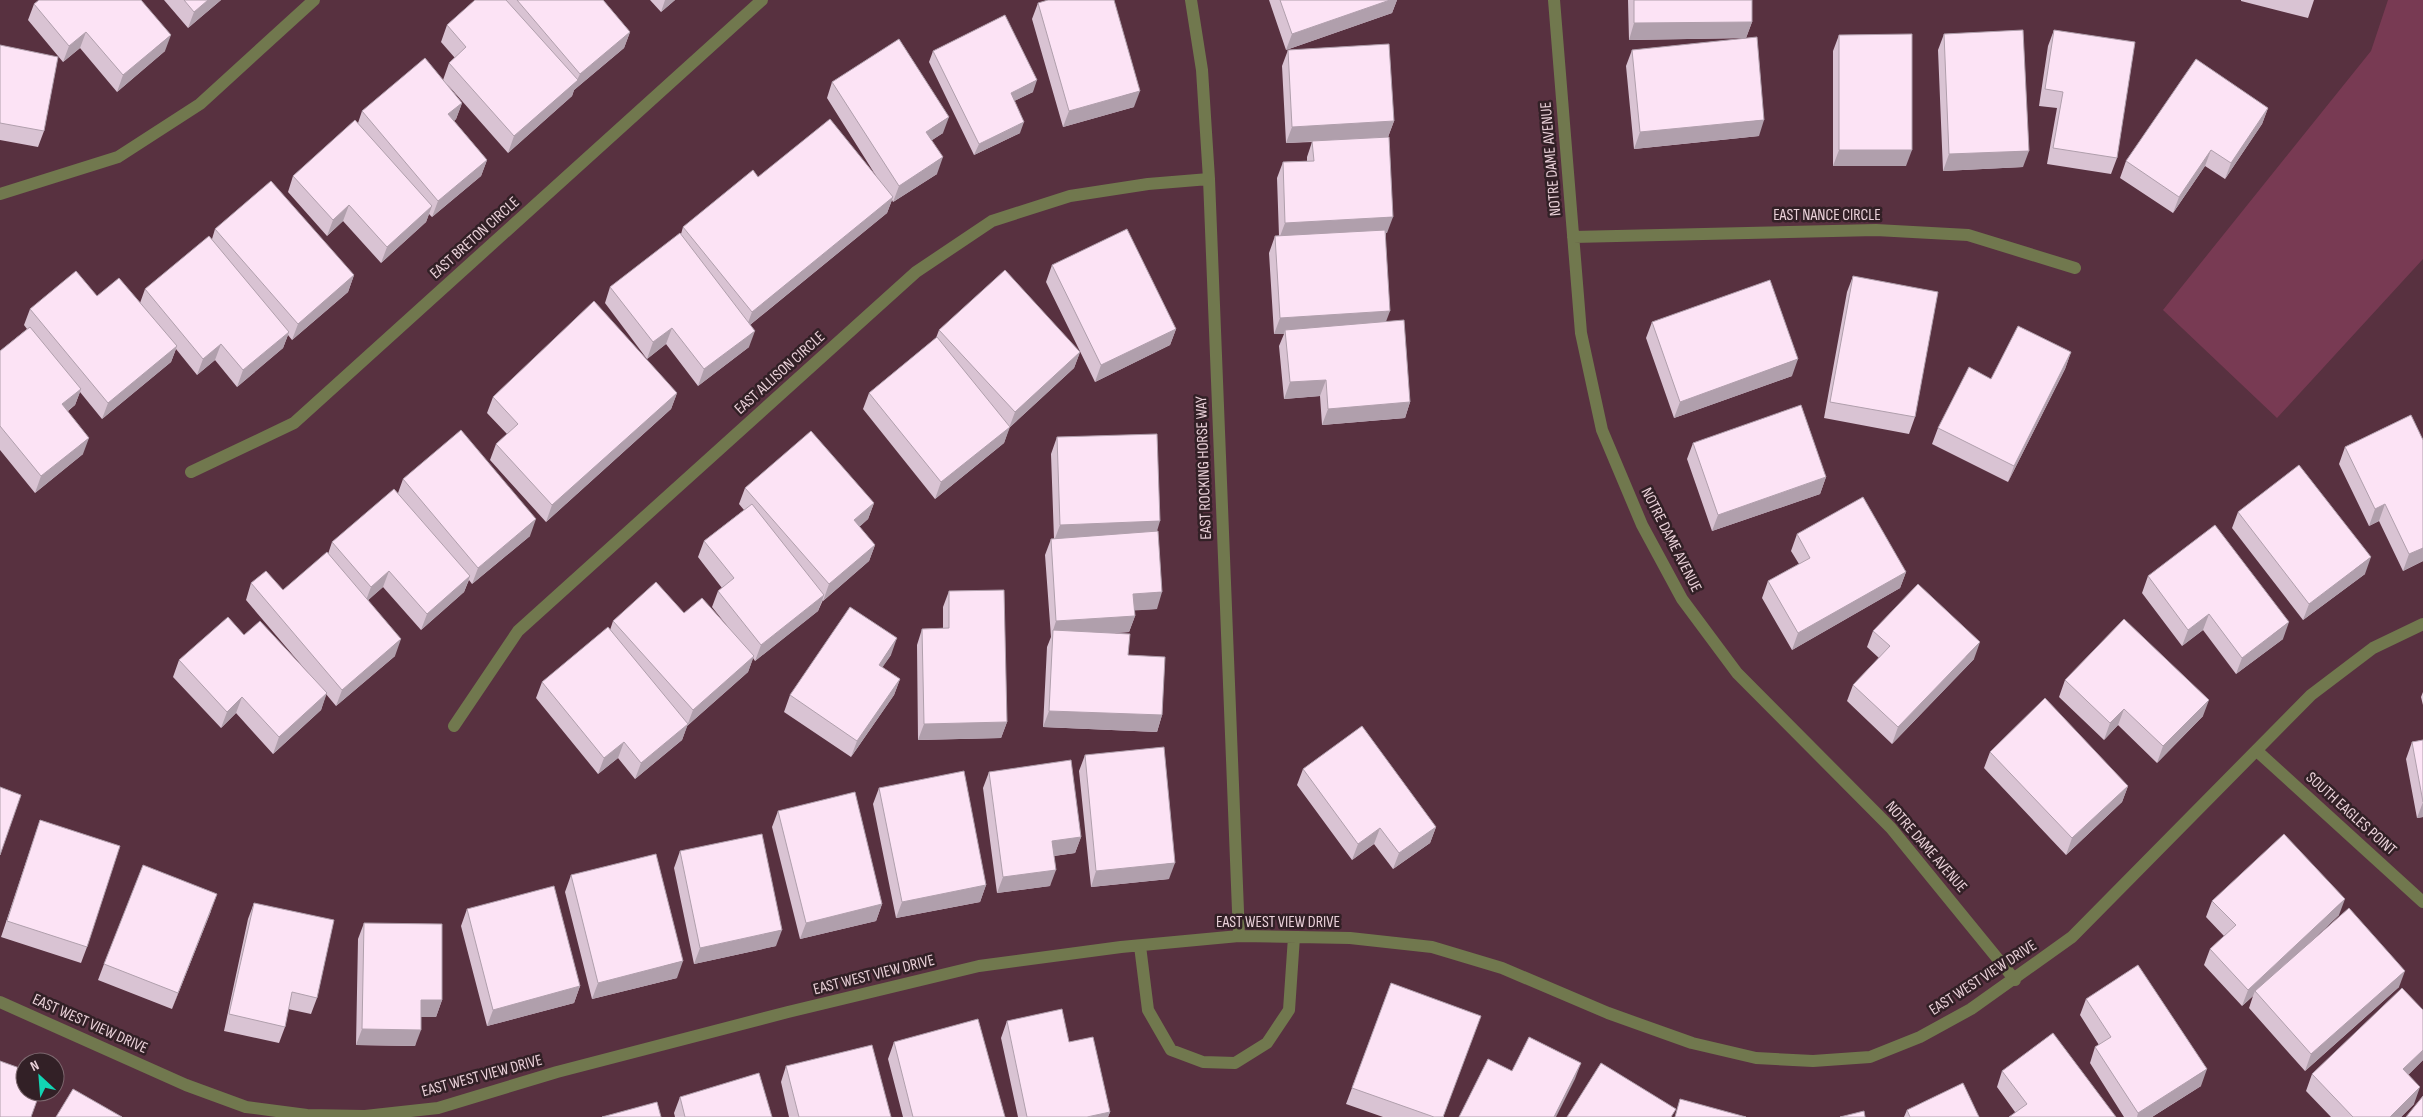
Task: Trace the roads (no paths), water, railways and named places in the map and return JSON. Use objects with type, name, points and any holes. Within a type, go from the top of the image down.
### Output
[{"type":"street","points":[[0,194],[118,156],[200,104],[314,0]]},
{"type":"street","name":"EAST BRETON CIRCLE","points":[[191,472],[294,423],[762,0]]},
{"type":"street","name":"EAST ROCKING HORSE WAY","points":[[1191,0],[1202,70],[1209,179],[1239,936]]},
{"type":"street","name":"NOTRE DAME AVENUE","points":[[1554,0],[1582,333],[1602,430],[1642,526],[1682,599],[1737,673],[1891,828],[2015,980]]},
{"type":"street","name":"EAST ALLISON CIRCLE","points":[[454,726],[518,631],[916,272],[992,221],[1070,196],[1148,184],[1209,179]]},
{"type":"street","name":"EAST NANCE CIRCLE","points":[[1574,237],[1876,230],[1968,235],[2075,268]]},
{"type":"street","name":"EAST WEST VIEW DRIVE","points":[[0,1002],[186,1085],[246,1107],[307,1116],[365,1116],[438,1108],[557,1072],[788,1012],[979,966],[1239,936],[1350,938],[1432,947],[1502,968],[1608,1013],[1692,1043],[1756,1058],[1813,1062],[1870,1057],[1920,1037],[1971,1009],[2015,980],[2072,937],[2311,695],[2373,648],[2423,624]]},
{"type":"street","name":"SOUTH EAGLES POINT","points":[[2257,751],[2423,902]]},
{"type":"street","points":[[1140,946],[1148,1010],[1171,1050],[1203,1062],[1235,1063],[1267,1043],[1289,1010],[1294,937]]}]
